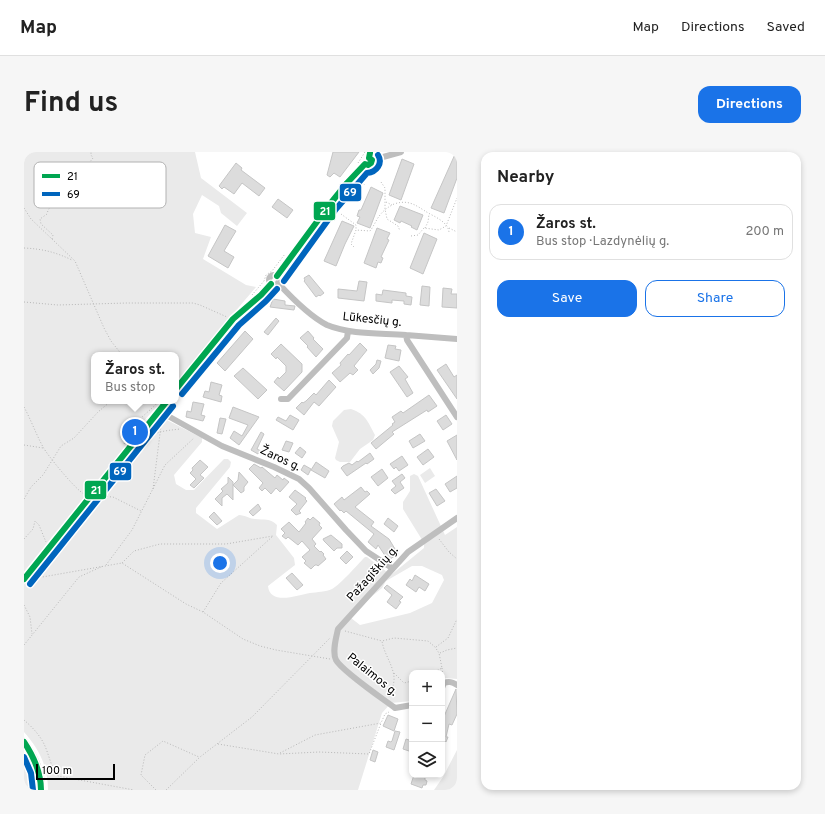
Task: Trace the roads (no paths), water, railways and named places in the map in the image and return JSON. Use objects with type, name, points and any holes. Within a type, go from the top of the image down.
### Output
[{"type":"street","points":[[277,276],[329,204],[357,171],[365,164],[364,160],[367,157],[401,152]]},
{"type":"street","points":[[271,284],[269,279],[270,277],[273,275],[277,276]]},
{"type":"street","points":[[179,385],[233,319],[258,298],[271,284],[278,283],[279,278],[277,276]]},
{"type":"street","name":"Lūkesčių g.","points":[[278,283],[308,311],[327,324],[348,331],[406,335],[407,340],[457,417]]},
{"type":"street","points":[[281,399],[288,399],[347,338],[348,331]]},
{"type":"street","points":[[406,335],[457,339]]},
{"type":"street","points":[[26,579],[88,494],[161,412],[165,404]]},
{"type":"street","name":"Žaros g.","points":[[161,412],[222,446],[299,479],[366,551],[392,568]]},
{"type":"street","name":"Pažagiškių g.","points":[[336,641],[338,629],[392,568],[408,552],[457,518]]},
{"type":"street","name":"Palaimos g.","points":[[336,641],[335,656],[336,660],[343,669],[395,708],[409,706]]},
{"type":"street","points":[[445,685],[452,682],[457,685]]},
{"type":"street","points":[[24,742],[36,763],[40,777],[41,790]]},
{"type":"place","name":"Žaros st.","points":[[135,432]]}]
